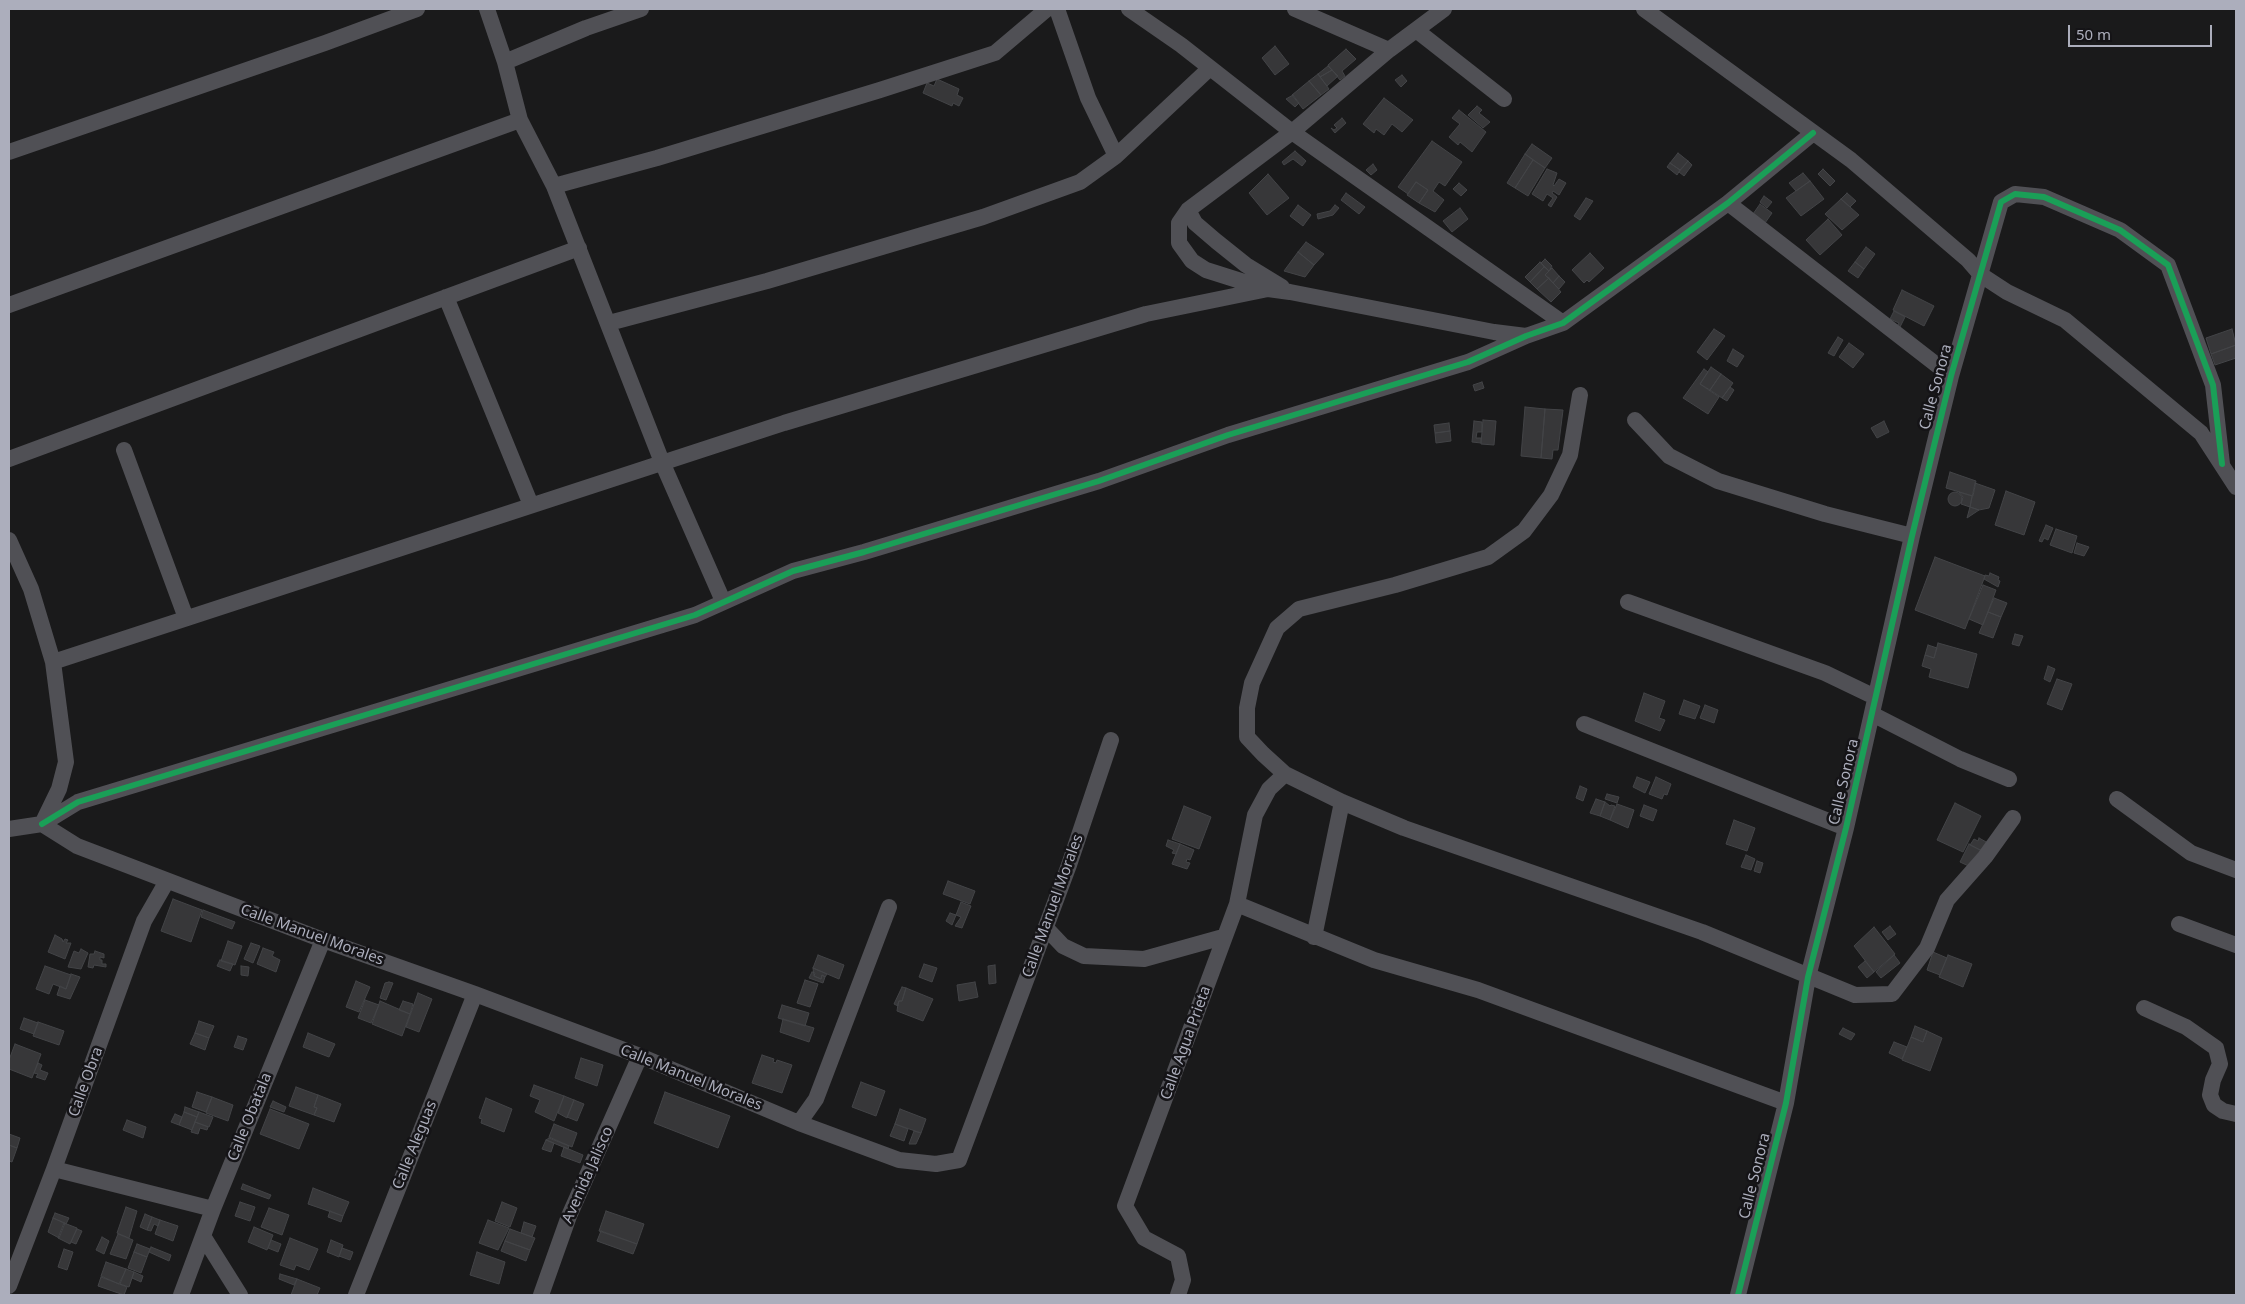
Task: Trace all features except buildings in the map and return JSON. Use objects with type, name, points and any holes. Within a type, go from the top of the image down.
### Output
[{"type":"street","points":[[9,152],[325,43],[417,9]]},
{"type":"street","points":[[487,9],[505,62],[520,120],[554,186],[662,462],[723,601]]},
{"type":"street","points":[[505,62],[586,28],[641,9]]},
{"type":"street","points":[[554,186],[657,158],[995,53],[1047,9]]},
{"type":"street","points":[[1056,9],[1088,98],[1116,156]]},
{"type":"street","points":[[1129,9],[1210,68],[1292,132],[1563,323]]},
{"type":"street","points":[[1295,9],[1389,50]]},
{"type":"street","points":[[1444,9],[1389,50],[1292,132],[1188,210],[1179,222],[1179,243],[1192,261],[1206,270],[1268,289],[1494,332],[1526,336]]},
{"type":"street","points":[[1644,9],[1863,170],[1968,260],[1981,275],[2006,292],[2066,320],[2201,433],[2236,487]]},
{"type":"street","points":[[1416,30],[1504,99]]},
{"type":"street","points":[[609,323],[767,281],[983,217],[1080,182],[1116,156],[1210,68]]},
{"type":"street","points":[[9,305],[520,120]]},
{"type":"street","points":[[9,829],[42,824],[78,802],[695,615],[793,571],[1099,481],[1228,435],[1468,362],[1526,336],[1563,323],[1728,203],[1813,133]]},
{"type":"street","name":"Calle Sonora","points":[[1738,1295],[1786,1103],[1808,977],[1846,828],[1912,536],[1951,376],[2001,202],[2016,194],[2044,196],[2120,230],[2168,265],[2213,385],[2222,464]]},
{"type":"street","points":[[1728,203],[1951,376]]},
{"type":"street","points":[[1188,210],[1195,223],[1216,241],[1246,265],[1290,292]]},
{"type":"street","points":[[9,459],[579,248]]},
{"type":"street","points":[[53,662],[662,462],[874,395],[1146,314],[1268,289]]},
{"type":"street","points":[[446,297],[531,505]]},
{"type":"street","points":[[1580,395],[1570,455],[1550,495],[1524,531],[1488,557],[1395,585],[1299,610],[1277,628],[1252,683],[1247,708],[1247,737],[1285,774],[1342,802],[1404,828],[1702,932],[1855,995],[1892,994],[1928,948],[1947,900],[1985,858],[2013,818]]},
{"type":"street","points":[[1635,420],[1669,456],[1718,481],[1824,514],[1912,536]]},
{"type":"street","points":[[124,450],[186,618]]},
{"type":"street","points":[[9,540],[30,589],[53,662],[66,762],[59,789],[42,824]]},
{"type":"street","points":[[1628,602],[1824,673],[1875,697]]},
{"type":"street","points":[[1872,714],[1960,760],[2010,779]]},
{"type":"street","points":[[1584,724],[1846,828]]},
{"type":"street","name":"Calle Manuel Morales","points":[[42,824],[56,831],[77,846],[323,940],[475,994],[640,1056],[799,1123],[899,1160],[936,1164],[959,1160],[1046,928],[1111,740]]},
{"type":"street","name":"Calle Agua Prieta","points":[[1178,1295],[1183,1280],[1178,1256],[1144,1238],[1125,1206],[1176,1072],[1236,904],[1255,815],[1269,789],[1285,774]]},
{"type":"street","points":[[2117,798],[2191,853],[2236,870]]},
{"type":"street","points":[[1314,937],[1342,802]]},
{"type":"street","name":"Calle Obra","points":[[9,1286],[54,1169],[144,921],[167,881]]},
{"type":"street","points":[[1236,904],[1314,937],[1404,970],[1478,990],[1786,1103]]},
{"type":"street","points":[[799,1123],[816,1099],[890,907]]},
{"type":"street","points":[[2179,924],[2236,945]]},
{"type":"street","points":[[1046,928],[1063,946],[1084,956],[1144,959],[1224,937]]},
{"type":"street","name":"Calle Obatala","points":[[180,1295],[213,1209],[323,940]]},
{"type":"street","name":"Calle Aleguas","points":[[356,1295],[475,994]]},
{"type":"street","points":[[2144,1008],[2186,1027],[2216,1048],[2220,1064],[2213,1080],[2210,1095],[2214,1105],[2224,1111],[2236,1114]]},
{"type":"street","name":"Avenida Jalisco","points":[[541,1295],[569,1216],[640,1056]]},
{"type":"street","points":[[54,1169],[213,1209]]},
{"type":"street","points":[[203,1236],[240,1295]]},
{"type":"cycle path","points":[[42,824],[78,802],[695,615],[793,571],[864,552],[1099,481],[1228,435],[1468,362],[1526,336],[1563,323],[1728,203],[1813,133]]},
{"type":"cycle path","points":[[1738,1295],[1786,1103],[1808,977],[1846,828],[1912,536],[1951,376],[2001,202],[2015,194],[2044,197],[2120,230],[2168,265],[2213,385],[2222,464]]}]
